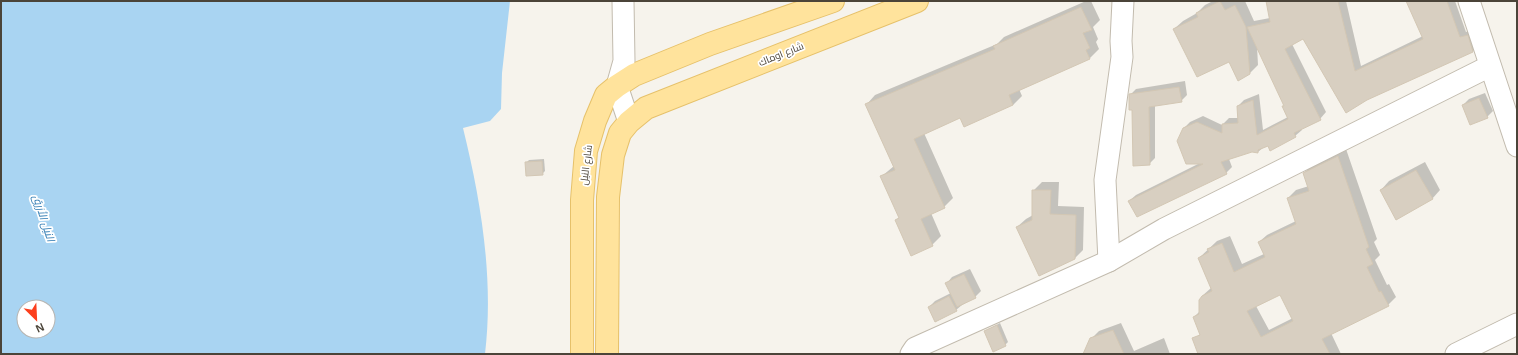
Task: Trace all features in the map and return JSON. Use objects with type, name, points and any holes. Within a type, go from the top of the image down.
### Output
[{"type":"main road","name":"شارع النيل","points":[[582,354],[582,200],[586,151],[595,121],[606,95],[634,75],[710,44],[833,1]]},
{"type":"main road","name":"شارع اوماك","points":[[629,122],[646,108],[917,1]]},
{"type":"main road","points":[[607,354],[608,197],[616,144],[620,133],[629,122]]},
{"type":"street","points":[[624,1],[624,61],[617,86],[629,122]]},
{"type":"street","points":[[1109,261],[1105,180],[1122,57],[1121,41],[1123,1]]},
{"type":"street","points":[[1469,1],[1517,146]]},
{"type":"street","points":[[911,354],[915,348],[1109,261],[1164,229],[1490,66]]},
{"type":"street","points":[[1456,354],[1517,324]]},
{"type":"water","name":"النيل الأزرق","points":[[1,1],[510,1],[502,73],[501,109],[490,121],[463,128],[480,212],[487,269],[488,297],[485,354],[1,354]]},
{"type":"building","points":[[1220,1],[1225,10],[1235,5],[1246,27],[1250,74],[1238,81],[1229,62],[1197,77],[1173,29],[1198,17],[1196,13]]},
{"type":"building","points":[[1266,1],[1338,1],[1355,71],[1423,39],[1406,1],[1447,1],[1460,37],[1468,35],[1473,52],[1367,100],[1346,113],[1303,39],[1285,49],[1321,120],[1294,133],[1296,137],[1270,151],[1268,146],[1258,150],[1258,153],[1252,152],[1221,162],[1227,174],[1137,217],[1128,201],[1203,164],[1186,164],[1177,141],[1183,128],[1197,122],[1222,133],[1222,124],[1238,123],[1237,106],[1253,100],[1257,135],[1288,119],[1282,106],[1284,106],[1247,27],[1270,22]]},
{"type":"building","points":[[1081,7],[1092,30],[1083,33],[1090,48],[1086,50],[1090,59],[1009,95],[1013,105],[964,127],[960,118],[914,139],[945,208],[921,219],[933,246],[911,256],[895,220],[899,218],[880,176],[895,170],[865,104],[995,49],[993,46]]},
{"type":"building","points":[[1179,87],[1182,102],[1149,107],[1150,165],[1133,166],[1132,110],[1129,110],[1129,94]]},
{"type":"building","points":[[1479,98],[1488,118],[1470,125],[1462,105]]},
{"type":"building","points":[[1338,156],[1369,247],[1366,249],[1373,264],[1367,267],[1379,292],[1381,291],[1389,306],[1322,339],[1330,354],[1198,354],[1192,338],[1200,335],[1193,317],[1199,314],[1199,300],[1202,296],[1212,291],[1198,258],[1209,252],[1207,249],[1222,243],[1234,272],[1265,257],[1258,242],[1296,224],[1287,198],[1309,191],[1303,173]],"holes":[[[1280,295],[1293,321],[1261,337],[1247,311]]]},
{"type":"building","points":[[542,161],[543,175],[526,176],[525,162]]},
{"type":"building","points":[[1416,170],[1433,199],[1396,220],[1380,190]]},
{"type":"building","points":[[1032,190],[1051,190],[1050,214],[1076,215],[1075,259],[1039,276],[1016,227],[1032,220]]},
{"type":"building","points":[[964,274],[976,298],[957,307],[945,283]]},
{"type":"building","points":[[949,296],[957,311],[935,322],[928,307]]},
{"type":"building","points":[[997,325],[1006,346],[993,352],[984,331]]},
{"type":"building","points":[[1113,330],[1124,354],[1083,354],[1090,338]]}]
